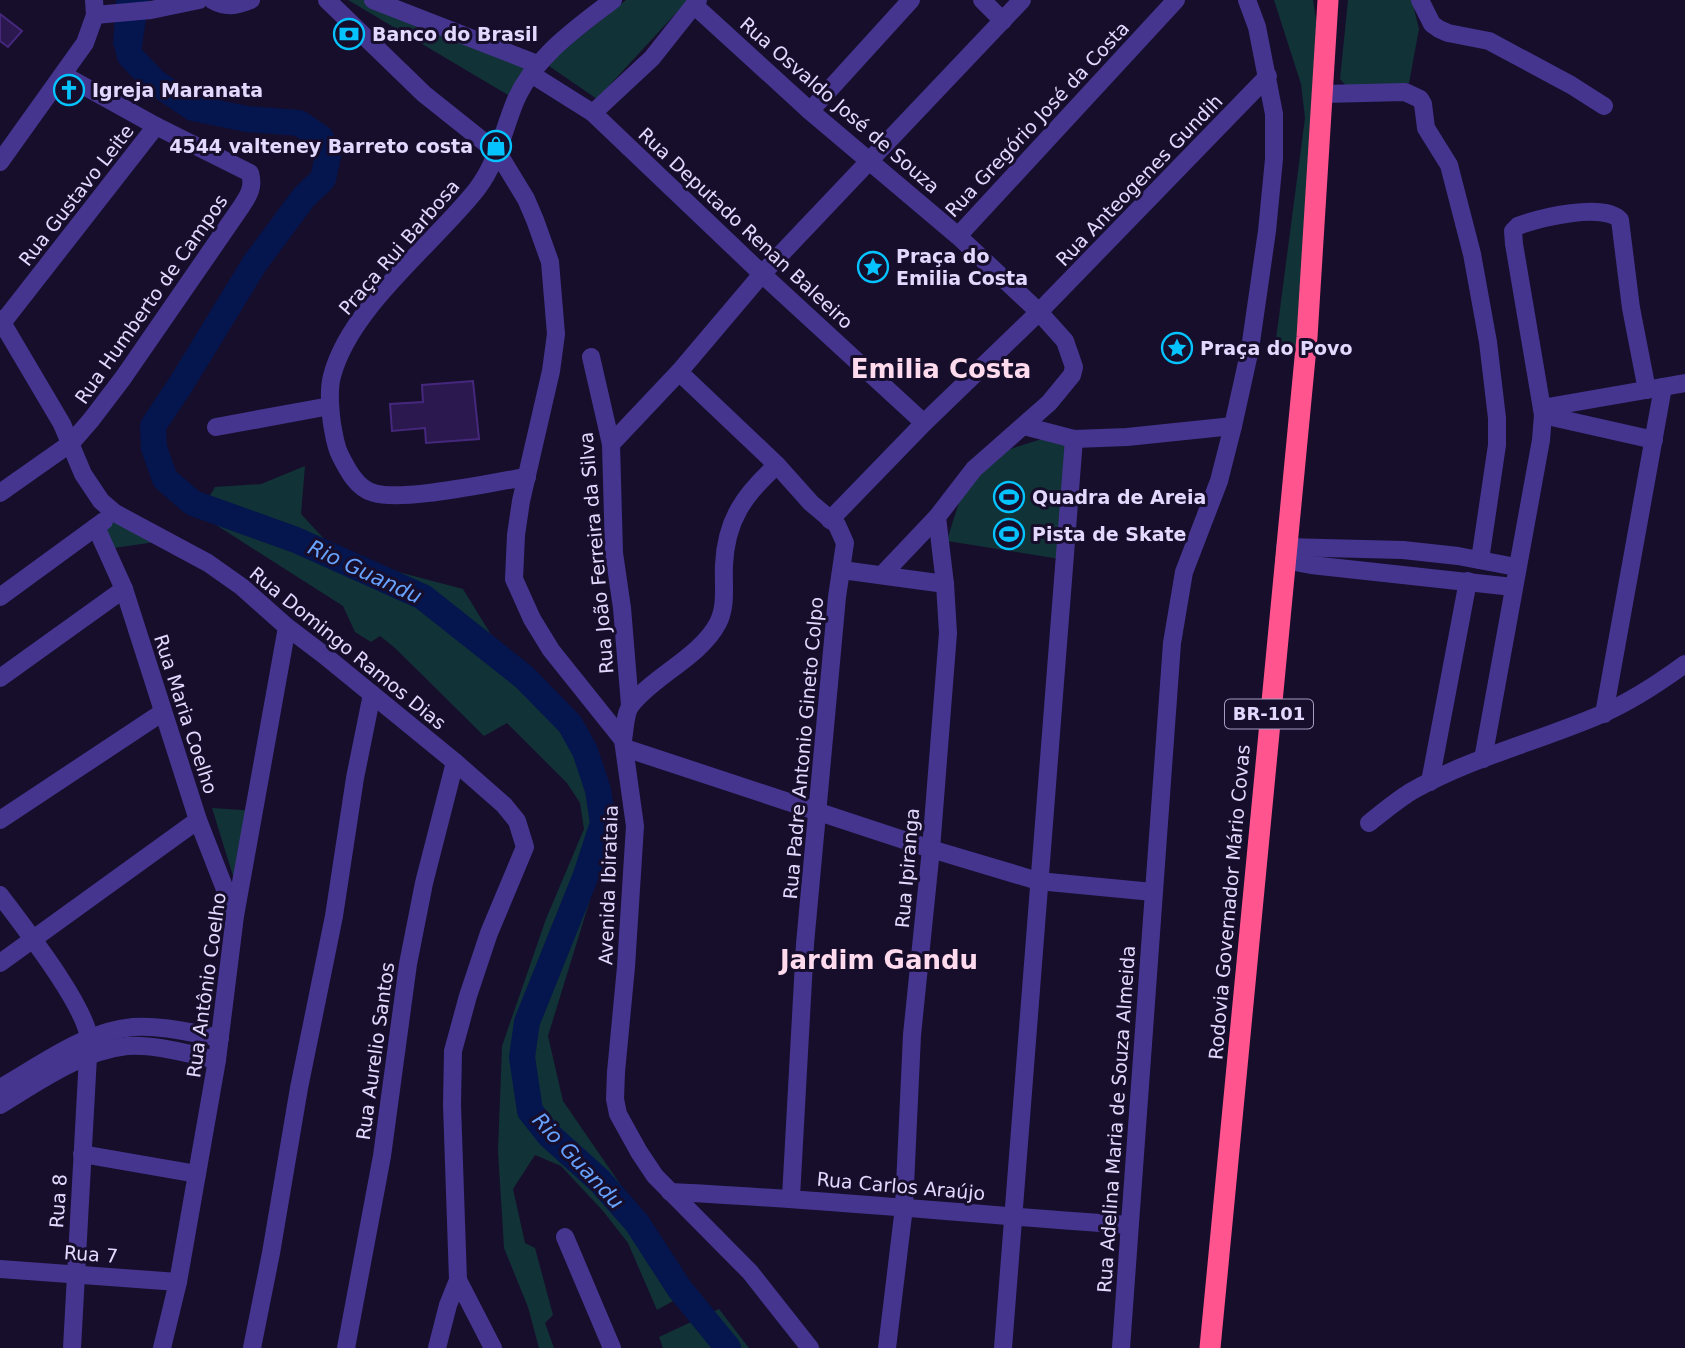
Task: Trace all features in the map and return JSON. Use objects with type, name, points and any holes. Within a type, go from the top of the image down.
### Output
[{"type":"highway","name":"Rodovia Governador Mário Covas","points":[[1210,1348],[1307,337],[1328,9]]},
{"type":"street","points":[[212,0],[226,6],[237,6],[251,0]]},
{"type":"street","points":[[327,0],[424,94],[498,153],[526,199],[539,231],[550,262],[556,334],[551,371],[516,535],[514,579],[531,619],[551,650],[624,744],[931,849],[1038,881],[1153,892]]},
{"type":"street","name":"Rua Deputado Renan Baleeiro","points":[[373,0],[534,69],[593,113],[924,423]]},
{"type":"street","points":[[534,69],[613,0]]},
{"type":"street","points":[[810,111],[911,0]]},
{"type":"street","points":[[982,0],[1003,21]]},
{"type":"street","points":[[611,444],[679,372],[762,274],[1022,0]]},
{"type":"street","name":"Rua Gregório José da Costa","points":[[958,236],[1176,0]]},
{"type":"street","name":"Rua Adelina Maria de Souza Almeida","points":[[1121,1348],[1172,643],[1185,572],[1219,481],[1250,349],[1274,159],[1274,114],[1268,76],[1257,27],[1247,0]]},
{"type":"street","points":[[1315,0],[1328,9]]},
{"type":"street","points":[[1420,0],[1432,24],[1439,29],[1489,41],[1604,106]]},
{"type":"street","points":[[0,162],[65,75],[85,43],[99,10],[193,1]]},
{"type":"street","points":[[593,113],[652,58],[696,3]]},
{"type":"street","name":"Rua Osvaldo José de Souza","points":[[696,3],[810,111],[958,236],[1039,312],[1065,341],[1074,367],[1072,375],[1049,403],[1024,426]]},
{"type":"street","name":"Praça Rui Barbosa","points":[[527,477],[397,495],[372,493],[358,483],[347,470],[336,447],[330,406],[331,379],[340,353],[356,325],[479,187],[498,153],[513,106],[534,69]]},
{"type":"street","points":[[65,75],[156,126]]},
{"type":"street","name":"Rua Anteogenes Gundih","points":[[830,520],[924,423],[1039,312],[1268,76]]},
{"type":"street","points":[[1323,94],[1405,92],[1413,95],[1423,104],[1426,128],[1449,165],[1472,254],[1488,342],[1497,418],[1493,482],[1479,560]]},
{"type":"street","name":"Rua Humberto de Campos","points":[[0,493],[71,443],[124,378],[251,192],[253,182],[250,173],[156,126]]},
{"type":"street","name":"Rua Gustavo Leite","points":[[1,321],[156,126]]},
{"type":"street","points":[[1483,759],[1541,440],[1542,412],[1513,234],[1518,226],[1528,222],[1606,212],[1615,214],[1619,220],[1631,308],[1655,388],[1654,440],[1604,714]]},
{"type":"street","name":"Rua Domingo Ramos Dias","points":[[1,321],[44,393],[71,443],[75,458],[101,501],[116,513],[208,563],[242,587],[287,627],[455,762],[517,821],[525,847],[489,933],[453,1051],[452,1105],[458,1280]]},
{"type":"street","name":"Rua João Ferreira da Silva","points":[[591,357],[611,444],[614,553],[622,608],[630,705],[624,744]]},
{"type":"street","name":"Rua Padre Antonio Gineto Colpo","points":[[679,372],[777,465],[811,503],[837,525],[845,543],[837,597],[806,944],[791,1198]]},
{"type":"street","points":[[1542,412],[1685,383]]},
{"type":"street","points":[[216,427],[330,406]]},
{"type":"street","points":[[1542,412],[1654,440]]},
{"type":"street","points":[[882,575],[937,517],[975,468],[1024,426],[1074,439],[1126,437],[1233,426]]},
{"type":"street","points":[[1003,1348],[1074,439]]},
{"type":"street","points":[[630,705],[704,642],[718,623],[724,597],[724,565],[730,525],[744,500],[777,465]]},
{"type":"street","points":[[0,597],[116,513]]},
{"type":"street","name":"Rua Ipiranga","points":[[887,1348],[904,1206],[912,1035],[931,849],[948,633],[937,517]]},
{"type":"street","name":"Rua Maria Coelho","points":[[96,527],[124,589],[198,820],[235,915]]},
{"type":"street","points":[[1285,553],[1403,550],[1458,556],[1517,567]]},
{"type":"street","points":[[1285,553],[1311,565],[1513,587]]},
{"type":"street","points":[[1430,782],[1460,580],[1458,556]]},
{"type":"street","points":[[842,570],[945,584]]},
{"type":"street","points":[[0,678],[124,589]]},
{"type":"street","name":"Rua Antônio Coelho","points":[[162,1348],[178,1282],[217,1060],[235,915],[287,627]]},
{"type":"street","points":[[1369,823],[1410,792],[1483,759],[1604,714],[1658,684],[1685,664]]},
{"type":"street","points":[[251,1348],[334,916],[355,778],[372,694]]},
{"type":"street","points":[[0,820],[163,712]]},
{"type":"street","name":"Avenida Ibirataia","points":[[624,744],[635,826],[615,1099],[618,1114],[639,1152],[670,1192],[704,1222],[750,1272],[810,1348]]},
{"type":"street","name":"Rua Aurelio Santos","points":[[346,1348],[382,1156],[408,964],[424,883],[455,762]]},
{"type":"street","points":[[0,962],[198,820]]},
{"type":"street","points":[[0,895],[74,1001],[85,1021],[89,1038]]},
{"type":"street","points":[[0,1088],[89,1038],[135,1027],[163,1028],[220,1038]]},
{"type":"street","name":"Rua 8","points":[[72,1348],[89,1038]]},
{"type":"street","points":[[0,1105],[61,1069],[107,1050],[128,1046],[217,1060]]},
{"type":"street","points":[[82,1154],[197,1174]]},
{"type":"street","name":"Rua Carlos Araújo","points":[[670,1192],[904,1206],[1129,1225]]},
{"type":"street","points":[[565,1237],[612,1348]]},
{"type":"street","name":"Rua 7","points":[[0,1269],[178,1282]]},
{"type":"street","points":[[437,1348],[448,1305],[458,1280]]},
{"type":"street","points":[[458,1280],[493,1348]]},
{"type":"green space","points":[[348,0],[374,0],[528,66],[508,95]]},
{"type":"green space","points":[[626,0],[688,0],[597,99],[546,64]]},
{"type":"green space","points":[[1274,0],[1313,0],[1323,63],[1296,349],[1275,347],[1305,118],[1301,84]]},
{"type":"green space","points":[[1348,0],[1412,0],[1419,29],[1409,83],[1364,88],[1347,87],[1340,79]]},
{"type":"green space","points":[[1042,439],[1060,441],[1072,450],[1060,559],[947,541],[967,485],[981,467],[1001,453]]},
{"type":"green space","points":[[305,466],[301,514],[327,542],[387,569],[463,589],[498,646],[545,687],[582,728],[599,763],[613,825],[548,1036],[563,1101],[693,1290],[657,1310],[628,1243],[603,1211],[561,1166],[535,1155],[513,1189],[525,1243],[535,1248],[553,1315],[545,1323],[554,1348],[539,1348],[528,1307],[504,1248],[498,1151],[502,1046],[546,919],[584,829],[580,803],[567,783],[507,723],[484,736],[395,648],[380,636],[371,642],[355,632],[343,606],[199,514],[215,487],[261,484]]},
{"type":"green space","points":[[109,518],[169,540],[107,549],[103,528]]},
{"type":"green space","points":[[212,808],[256,811],[234,879]]},
{"type":"green space","points":[[719,1309],[749,1348],[663,1348],[659,1337]]},
{"type":"shaded area","points":[[116,0],[149,0],[141,53],[127,44],[113,46]]},
{"type":"building","points":[[0,14],[22,31],[8,47],[0,41]]},
{"type":"building","points":[[473,381],[479,439],[426,443],[425,428],[392,431],[390,404],[423,402],[422,385]]},
{"type":"waterway","name":"Rio Guandu","points":[[127,44],[130,56],[155,82],[193,108],[247,119],[299,123],[321,138],[328,156],[323,179],[304,197],[255,263],[153,426],[154,448],[165,479],[193,503],[296,540],[423,597],[524,677],[570,724],[585,751],[598,790],[603,823],[586,875],[527,1022],[522,1057],[530,1111],[549,1135],[600,1181],[637,1223],[679,1288],[728,1348]]},
{"type":"place","name":"Banco do Brasil","points":[[349,34]]},
{"type":"place","name":"Igreja Maranata","points":[[69,90]]},
{"type":"place","name":"4544 valteney Barreto costa","points":[[496,146]]},
{"type":"place","name":"Praça do Emilia Costa","points":[[873,267]]},
{"type":"place","name":"Praça do Povo","points":[[1177,348]]},
{"type":"place","name":"Quadra de Areia","points":[[1009,497]]},
{"type":"place","name":"Pista de Skate","points":[[1009,534]]},
{"type":"district","name":"Emilia Costa","points":[[941,369]]},
{"type":"district","name":"Jardim Gandu","points":[[879,960]]}]
